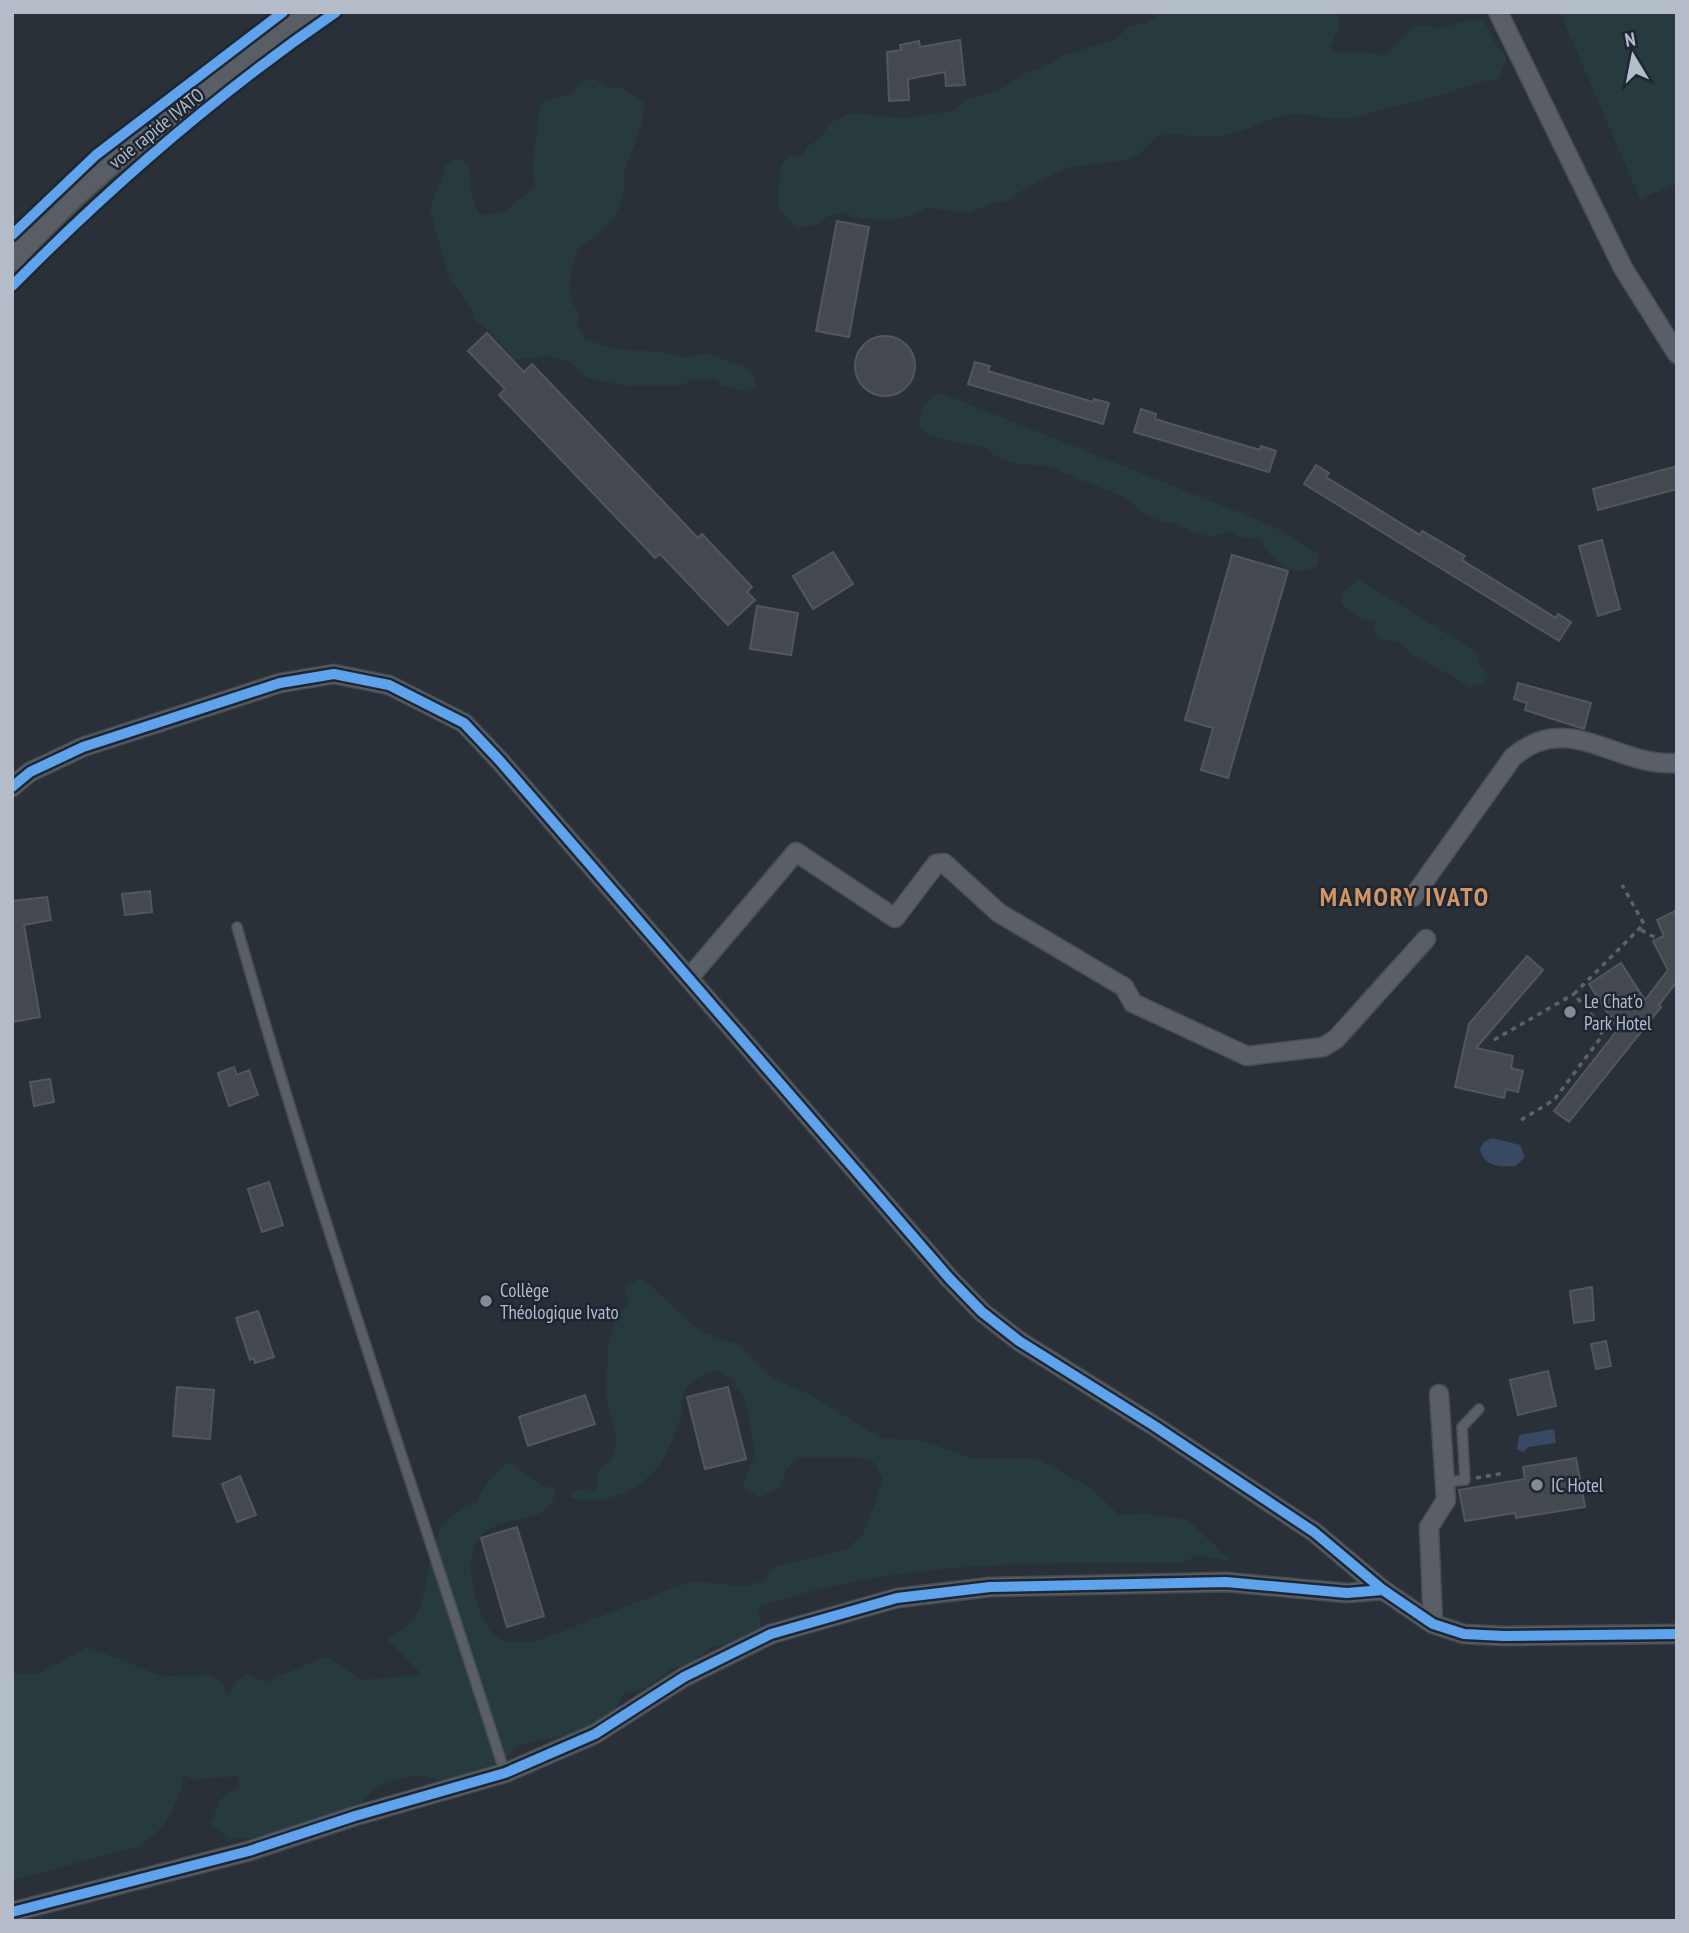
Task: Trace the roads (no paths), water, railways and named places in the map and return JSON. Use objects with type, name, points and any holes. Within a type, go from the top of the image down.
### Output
[{"type":"main road","name":"voie rapide IVATO","points":[[12,259],[69,202],[158,123],[313,12]]},
{"type":"street","points":[[1498,12],[1623,268],[1677,354]]},
{"type":"street","points":[[12,787],[30,772],[83,747],[280,683],[334,674],[389,685],[464,723],[542,807],[949,1278],[982,1312],[1019,1341],[1153,1425],[1314,1532],[1383,1590],[1433,1624],[1464,1634],[1677,1634]]},
{"type":"street","points":[[1413,897],[1513,757],[1528,744],[1551,738],[1573,737],[1654,762],[1677,763]]},
{"type":"street","points":[[689,978],[796,852],[895,918],[936,864],[944,863],[999,913],[1124,987],[1133,1003],[1247,1056],[1323,1047],[1336,1039],[1426,939]]},
{"type":"street","points":[[1433,1624],[1429,1527],[1446,1500],[1439,1394]]},
{"type":"street","points":[[12,1912],[250,1851],[355,1816],[505,1773],[595,1734],[684,1677],[771,1634],[897,1598],[990,1587],[1226,1583],[1347,1592],[1383,1590]]},
{"type":"lane","points":[[237,927],[281,1083],[505,1773]]},
{"type":"lane","points":[[1445,1482],[1465,1480],[1462,1427],[1479,1409]]},
{"type":"water","points":[[1492,1138],[1520,1145],[1525,1157],[1516,1166],[1489,1163],[1480,1149],[1484,1142]]},
{"type":"water","points":[[1554,1429],[1556,1443],[1528,1447],[1523,1452],[1517,1449],[1519,1435]]},
{"type":"place","name":"Le Chat'o Park Hotel","points":[[1570,1012]]},
{"type":"place","name":"Collège Théologique Ivato","points":[[486,1301]]},
{"type":"place","name":"IC Hotel","points":[[1537,1485]]},
{"type":"district","name":"MAMORY IVATO","points":[[1405,897]]}]
